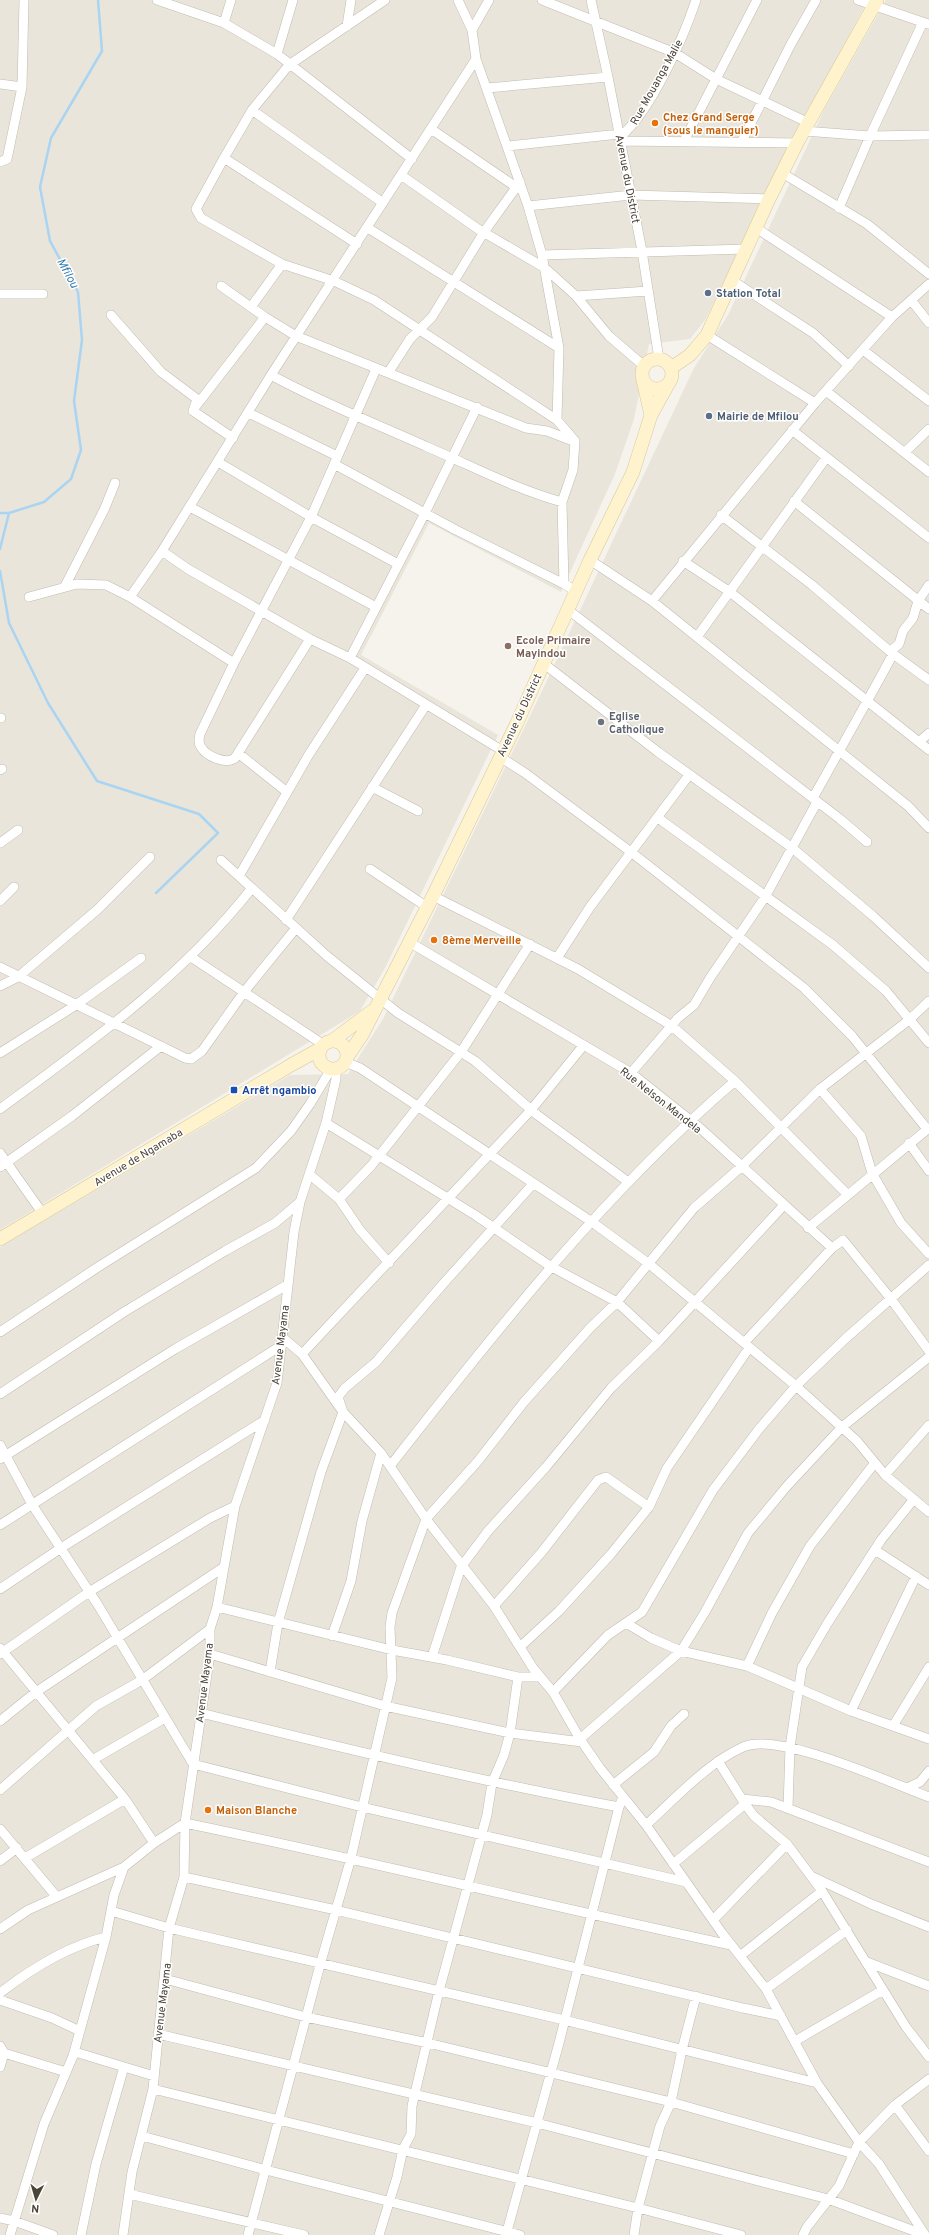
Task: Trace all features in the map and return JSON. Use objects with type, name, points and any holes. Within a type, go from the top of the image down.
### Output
[{"type":"street","points":[[0,162],[7,159],[22,87],[24,0]]},
{"type":"street","points":[[157,0],[224,23],[276,54],[412,159]]},
{"type":"street","points":[[224,23],[231,0]]},
{"type":"street","points":[[276,54],[293,0]]},
{"type":"street","points":[[346,26],[351,0]]},
{"type":"street","points":[[385,0],[289,64],[252,110],[204,193],[196,209],[197,214],[201,218],[282,264],[334,281],[374,300],[557,420],[575,441],[572,470],[562,502],[564,584]]},
{"type":"street","points":[[458,0],[472,30],[476,59],[508,146],[518,185],[528,206],[542,255],[559,348],[557,420]]},
{"type":"street","points":[[472,30],[489,0]]},
{"type":"street","points":[[542,0],[675,53],[716,79],[764,101],[806,127],[870,136],[929,135]]},
{"type":"street","name":"Avenue du District","points":[[591,0],[608,77],[642,251],[659,359]]},
{"type":"street","name":"Rue Mouanga Malie","points":[[620,137],[637,119],[675,53],[696,0]]},
{"type":"street","points":[[684,141],[757,0]]},
{"type":"street","points":[[742,141],[764,101],[791,44],[816,0]]},
{"type":"street","points":[[839,208],[870,136],[926,23],[876,3],[858,0]]},
{"type":"street","points":[[671,368],[690,355],[707,335],[733,281],[769,199],[797,143],[876,3]]},
{"type":"street","points":[[130,597],[162,552],[271,375],[334,281],[476,59]]},
{"type":"street","points":[[487,88],[608,77]]},
{"type":"street","points":[[0,84],[22,87]]},
{"type":"street","points":[[252,110],[383,203]]},
{"type":"street","points":[[431,129],[518,185]]},
{"type":"street","points":[[508,146],[620,137],[684,141],[797,143]]},
{"type":"street","points":[[224,158],[357,244]]},
{"type":"street","points":[[782,173],[867,224],[929,274]]},
{"type":"street","points":[[401,175],[484,232],[544,268],[576,296],[610,336],[644,366]]},
{"type":"street","points":[[388,373],[419,329],[432,317],[484,232],[518,185]]},
{"type":"street","points":[[528,206],[631,195],[769,199]]},
{"type":"street","points":[[368,228],[559,348]]},
{"type":"street","points":[[756,228],[892,317]]},
{"type":"street","points":[[542,255],[746,249]]},
{"type":"street","points":[[251,307],[282,264]]},
{"type":"street","points":[[733,281],[813,334],[849,366]]},
{"type":"street","points":[[652,601],[683,561],[815,403],[892,317],[929,284]]},
{"type":"street","points":[[221,286],[265,317],[296,336],[376,369],[477,407],[526,428],[547,430],[575,441]]},
{"type":"street","points":[[576,296],[648,291]]},
{"type":"street","points":[[0,294],[43,294]]},
{"type":"street","points":[[911,300],[929,323]]},
{"type":"street","points":[[111,315],[161,372],[197,399],[193,411]]},
{"type":"street","points":[[193,411],[265,317]]},
{"type":"street","points":[[707,335],[815,403]]},
{"type":"street","points":[[863,350],[929,401]]},
{"type":"street","points":[[643,380],[653,389],[667,386],[672,378],[671,368],[666,362],[659,359],[654,359],[644,366]]},
{"type":"street","points":[[644,366],[643,380],[651,415]]},
{"type":"street","points":[[310,639],[238,753],[231,761],[222,761],[202,749],[199,742],[200,734],[234,663],[311,517],[376,369]]},
{"type":"street","points":[[271,375],[452,458],[546,497],[562,502]]},
{"type":"street","name":"Avenue du District","points":[[338,1065],[362,1035],[373,1010],[430,901],[502,754],[590,560],[633,472],[651,415],[667,386]]},
{"type":"street","points":[[826,391],[929,472]]},
{"type":"street","points":[[350,658],[426,513],[477,407]]},
{"type":"street","points":[[193,411],[233,438]]},
{"type":"street","points":[[249,412],[336,460],[426,513],[576,591]]},
{"type":"street","points":[[905,452],[929,429]]},
{"type":"street","points":[[792,430],[929,538]]},
{"type":"street","points":[[697,637],[761,546],[826,458]]},
{"type":"street","points":[[218,462],[311,517],[398,564]]},
{"type":"street","points":[[65,586],[104,510],[115,483]]},
{"type":"street","points":[[794,501],[929,610]]},
{"type":"street","points":[[190,507],[376,607]]},
{"type":"street","points":[[721,515],[812,585],[893,654],[929,680]]},
{"type":"street","points":[[162,552],[262,612],[310,639],[350,658],[502,754],[525,773],[631,852],[804,988],[866,1054],[928,1129],[872,1173],[808,1228]]},
{"type":"street","points":[[590,560],[652,601],[908,806],[929,828]]},
{"type":"street","points":[[683,561],[730,592],[920,741],[929,750]]},
{"type":"street","points":[[29,596],[77,584],[106,585],[130,597],[234,663]]},
{"type":"street","points":[[631,1073],[672,1026],[694,1005],[764,897],[867,700],[893,654],[893,649],[899,644],[903,631],[913,618],[918,601],[929,585]]},
{"type":"street","points":[[568,609],[840,819],[867,842]]},
{"type":"street","points":[[543,663],[689,775],[790,847],[873,916],[929,968]]},
{"type":"street","points":[[239,876],[288,792],[365,668]]},
{"type":"street","points":[[286,920],[426,705]]},
{"type":"street","points":[[920,741],[929,733]]},
{"type":"street","points":[[238,753],[288,792]]},
{"type":"street","points":[[557,958],[590,907],[689,775]]},
{"type":"street","points":[[372,787],[418,811]]},
{"type":"street","points":[[658,818],[764,897],[833,945],[886,991],[929,1043]]},
{"type":"street","points":[[0,843],[18,830]]},
{"type":"street","points":[[0,986],[18,976],[97,910],[150,857]]},
{"type":"street","points":[[221,860],[327,956],[398,1013],[475,1061],[531,1110],[627,1181]]},
{"type":"street","points":[[370,869],[430,901],[530,944],[557,958],[672,1026],[735,1081],[847,1194]]},
{"type":"street","points":[[0,901],[14,888]]},
{"type":"street","points":[[0,1110],[116,1024],[190,957],[232,914],[252,888]]},
{"type":"street","points":[[0,967],[185,1058],[191,1059],[197,1056],[244,992],[296,928]]},
{"type":"street","name":"Rue Nelson Mandela","points":[[409,942],[631,1073],[689,1120],[832,1248]]},
{"type":"street","points":[[338,1199],[371,1166],[377,1156],[461,1052],[530,944]]},
{"type":"street","points":[[0,1332],[98,1267],[256,1168],[291,1131],[338,1065],[346,1050],[342,1044],[326,1045],[190,957]]},
{"type":"street","points":[[0,1053],[76,1005],[141,958]]},
{"type":"street","points":[[248,2235],[320,1965],[351,1858],[392,1678],[390,1627],[392,1613],[426,1519],[478,1461],[524,1402],[590,1328],[617,1302],[694,1208],[741,1167],[820,1089],[909,1020],[929,1001]]},
{"type":"street","name":"Avenue du District","points":[[326,1045],[373,1010]]},
{"type":"street","points":[[326,1045],[321,1062],[360,1068],[592,1222],[648,1263],[693,1302],[796,1386],[857,1441],[874,1464],[885,1475],[929,1512]]},
{"type":"street","name":"Avenue de Ngamaba","points":[[0,1239],[326,1045]]},
{"type":"street","points":[[3,1165],[72,1116],[161,1046]]},
{"type":"street","points":[[302,1354],[531,1110],[583,1046]]},
{"type":"street","name":"Avenue de Ngamaba","points":[[277,1074],[308,1066],[338,1065]]},
{"type":"street","name":"Avenue Mayama","points":[[123,2235],[129,2194],[153,2088],[169,1928],[184,1877],[185,1823],[210,1654],[210,1629],[217,1607],[235,1506],[277,1383],[294,1232],[300,1202],[326,1123],[338,1065]]},
{"type":"street","points":[[390,1466],[550,1266],[592,1222],[627,1181],[689,1120],[735,1081]]},
{"type":"street","points":[[820,1089],[861,1136],[872,1173],[901,1223],[929,1254]]},
{"type":"street","points":[[326,1123],[494,1228],[550,1266],[617,1302],[659,1341]]},
{"type":"street","points":[[909,1143],[929,1171]]},
{"type":"street","points":[[0,1154],[3,1165],[43,1214]]},
{"type":"street","points":[[309,1174],[338,1199],[360,1230],[389,1263]]},
{"type":"street","points":[[270,1672],[278,1623],[321,1472],[342,1412],[338,1396],[345,1388],[376,1362],[533,1184]]},
{"type":"street","points":[[0,1394],[124,1312],[225,1251],[275,1223],[300,1202]]},
{"type":"street","points":[[432,1657],[461,1567],[488,1531],[546,1467],[611,1388],[659,1341],[693,1302],[784,1206]]},
{"type":"street","points":[[521,1646],[558,1611],[611,1554],[649,1507],[667,1468],[747,1345],[832,1248],[841,1240],[844,1240],[891,1299],[929,1351]]},
{"type":"street","points":[[553,1692],[608,1634],[642,1612],[713,1490],[759,1429],[796,1386],[929,1265]]},
{"type":"street","points":[[3,1457],[175,1349],[287,1285]]},
{"type":"street","points":[[0,1525],[33,1506],[282,1341],[302,1354],[342,1412],[381,1453],[461,1567],[494,1606],[521,1646],[540,1678],[553,1692],[581,1741],[613,1785],[646,1825],[731,1945],[766,1989],[817,2083],[859,2142],[879,2164],[925,2235]]},
{"type":"street","points":[[210,1654],[385,1706],[510,1733],[581,1741],[681,1651],[705,1612],[748,1533],[787,1486],[842,1427],[929,1357]]},
{"type":"street","points":[[0,1589],[61,1548],[265,1420]]},
{"type":"street","points":[[885,1475],[929,1424]]},
{"type":"street","points":[[0,1445],[3,1457],[118,1638],[164,1718],[193,1764],[362,1807],[686,1882]]},
{"type":"street","points":[[332,1636],[351,1581],[362,1521],[381,1453]]},
{"type":"street","points":[[747,1666],[772,1613],[810,1546],[874,1464]]},
{"type":"street","points":[[494,1606],[541,1553],[598,1480],[606,1477],[649,1507]]},
{"type":"street","points":[[788,1808],[790,1747],[802,1667],[827,1624],[876,1550],[914,1499]]},
{"type":"street","points":[[154,1843],[125,1799],[94,1759],[67,1730],[1,1651],[89,1592],[210,1518],[235,1506]]},
{"type":"street","points":[[876,1550],[929,1585]]},
{"type":"street","points":[[0,1721],[36,1692],[224,1567]]},
{"type":"street","points":[[851,1711],[916,1576]]},
{"type":"street","points":[[217,1607],[392,1650],[432,1657],[518,1677],[540,1678]]},
{"type":"street","points":[[626,1623],[651,1638],[681,1651],[747,1666],[799,1690],[851,1711],[929,1739]]},
{"type":"street","points":[[0,1790],[96,1706],[142,1680],[210,1629]]},
{"type":"street","points":[[893,1726],[929,1667]]},
{"type":"street","points":[[379,2235],[390,2201],[403,2149],[410,2134],[411,2116],[415,2095],[439,1991],[468,1887],[492,1783],[510,1733],[518,1677]]},
{"type":"street","points":[[201,1713],[374,1757],[492,1783],[619,1807]]},
{"type":"street","points":[[613,1785],[654,1752],[671,1726],[684,1714]]},
{"type":"street","points":[[94,1759],[164,1718]]},
{"type":"street","points":[[646,1825],[718,1761],[744,1746],[756,1743],[790,1747],[929,1797]]},
{"type":"street","points":[[718,1761],[743,1802],[754,1816],[787,1844],[822,1891],[867,1962],[882,1990],[906,2027],[929,2057]]},
{"type":"street","points":[[907,1788],[920,1782],[929,1771]]},
{"type":"street","points":[[507,2233],[520,2180],[551,2072],[619,1807],[623,1797]]},
{"type":"street","points":[[25,1858],[125,1799]]},
{"type":"street","points":[[673,1864],[743,1802],[771,1802],[929,1862]]},
{"type":"street","points":[[0,1929],[28,1910],[56,1896],[124,1867],[154,1843],[185,1823],[351,1858],[468,1887],[731,1945]]},
{"type":"street","points":[[0,1829],[56,1896]]},
{"type":"street","points":[[713,1920],[787,1844]]},
{"type":"street","points":[[0,1861],[17,1848]]},
{"type":"street","points":[[10,2235],[44,2124],[75,2052],[124,1867]]},
{"type":"street","points":[[808,1874],[871,1904],[929,1927]]},
{"type":"street","points":[[184,1877],[336,1910],[743,2008],[782,2016]]},
{"type":"street","points":[[740,1956],[822,1891]]},
{"type":"street","points":[[111,1912],[169,1928],[320,1965],[564,2020],[817,2083]]},
{"type":"street","points":[[766,1989],[847,1930]]},
{"type":"street","points":[[0,1992],[16,1980],[83,1942],[106,1937]]},
{"type":"street","points":[[867,1962],[929,1986]]},
{"type":"street","points":[[165,1979],[306,2018],[428,2043],[671,2102],[854,2154]]},
{"type":"street","points":[[795,2041],[882,1990]]},
{"type":"street","points":[[634,2235],[638,2208],[652,2154],[660,2126],[671,2102],[682,2050],[696,1996]]},
{"type":"street","points":[[0,2000],[52,2018],[80,2031]]},
{"type":"street","points":[[158,2034],[293,2067],[537,2123],[828,2199],[925,2235]]},
{"type":"street","points":[[75,2052],[154,2076]]},
{"type":"street","points":[[1,2057],[66,2072]]},
{"type":"street","points":[[81,2235],[96,2164],[124,2067]]},
{"type":"street","points":[[803,2235],[839,2186],[859,2142],[895,2105],[929,2078]]},
{"type":"street","points":[[153,2088],[403,2149],[741,2235]]},
{"type":"street","points":[[895,2105],[929,2151]]},
{"type":"street","points":[[142,2136],[266,2170],[390,2201],[507,2233],[520,2235]]},
{"type":"street","points":[[129,2194],[252,2221],[304,2235]]},
{"type":"street","points":[[0,2218],[14,2221],[53,2235]]},
{"type":"shaded area","points":[[0,0],[868,0],[830,71],[705,320],[690,339],[649,344],[634,419],[615,474],[561,592],[429,523],[361,655],[498,735],[385,968],[360,1011],[0,1230]]},
{"type":"shaded area","points":[[886,0],[929,0],[929,2235],[0,2235],[0,1247],[290,1075],[348,1074],[383,1019],[542,691],[694,368],[728,315],[824,110]]},
{"type":"waterway","name":"Mfilou","points":[[0,513],[9,513],[44,502],[71,479],[81,450],[74,401],[82,340],[78,292],[50,241],[40,187],[51,138],[102,51],[98,0]]},
{"type":"waterway","points":[[0,549],[9,513]]},
{"type":"waterway","points":[[0,571],[9,623],[48,703],[97,781],[199,814],[218,833],[156,893]]},
{"type":"place","name":"Chez Grand Serge (sous le manguier)","points":[[655,123]]},
{"type":"place","name":"Station Total","points":[[708,293]]},
{"type":"place","name":"Mairie de Mfilou","points":[[709,416]]},
{"type":"place","name":"Ecole Primaire Mayindou","points":[[508,646]]},
{"type":"place","name":"Eglise Catholique","points":[[601,722]]},
{"type":"place","name":"8ème Merveille","points":[[434,940]]},
{"type":"place","name":"Arrêt ngambio","points":[[234,1090]]},
{"type":"place","name":"Maison Blanche","points":[[208,1810]]}]
